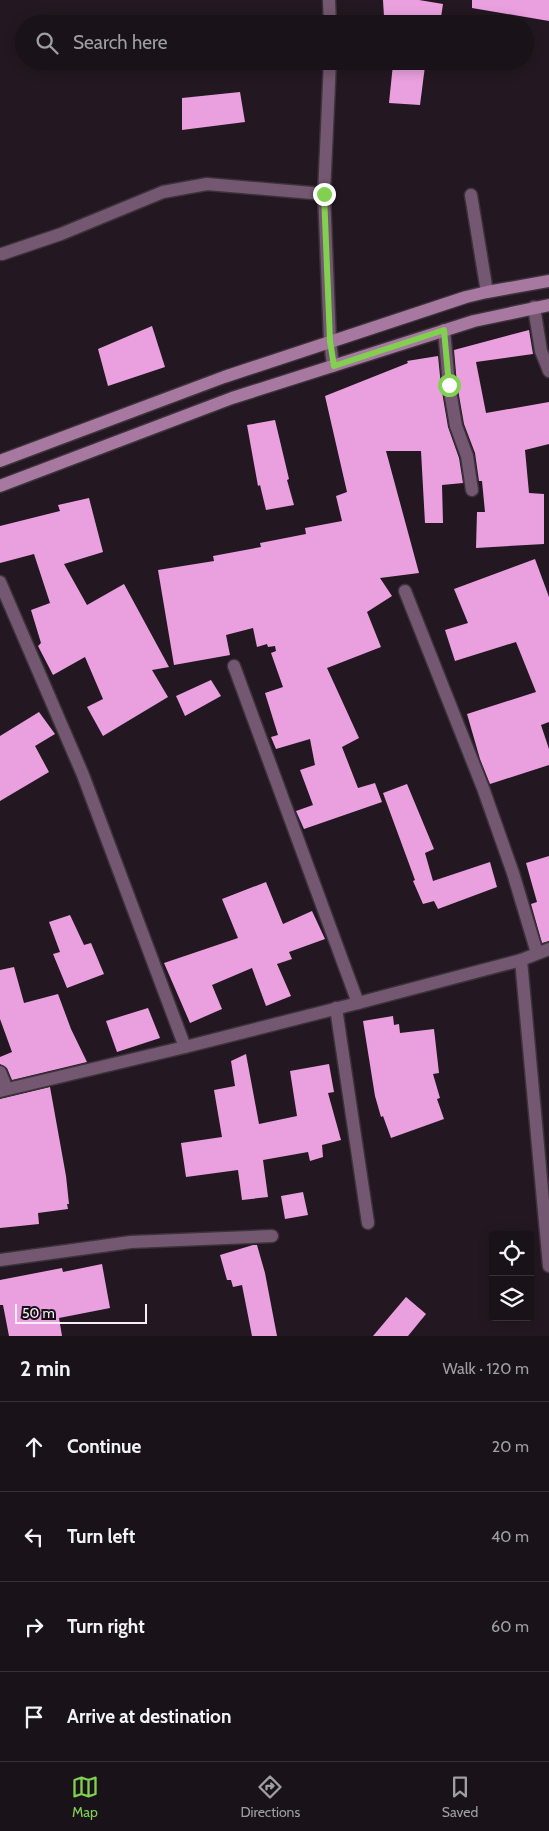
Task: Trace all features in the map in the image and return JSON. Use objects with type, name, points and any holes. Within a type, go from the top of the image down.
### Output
[{"type":"main road","points":[[0,461],[224,377],[330,341],[487,292],[549,281]]},
{"type":"main road","points":[[0,486],[232,398],[474,321],[549,304]]},
{"type":"street","points":[[329,0],[330,15]]},
{"type":"street","points":[[330,70],[324,194],[330,341],[334,366]]},
{"type":"street","points":[[2,254],[61,234],[163,192],[207,184],[324,194]]},
{"type":"street","points":[[471,194],[487,292]]},
{"type":"street","points":[[534,307],[541,351],[549,371]]},
{"type":"street","points":[[444,330],[449,385],[456,426],[467,456],[472,490]]},
{"type":"street","points":[[0,582],[83,775],[185,1047]]},
{"type":"street","points":[[0,1072],[3,1090],[185,1047],[358,1003],[520,960],[543,952],[486,797],[404,591]]},
{"type":"street","points":[[234,666],[358,1003]]},
{"type":"street","points":[[520,960],[549,1266]]},
{"type":"street","points":[[336,1008],[368,1223]]},
{"type":"street","points":[[0,1260],[131,1242],[272,1236]]},
{"type":"building","points":[[383,0],[419,0],[443,4],[441,15],[384,15]]},
{"type":"building","points":[[472,0],[549,0],[549,21],[534,18],[534,15],[513,15],[472,8]]},
{"type":"building","points":[[392,70],[424,70],[420,105],[389,103]]},
{"type":"building","points":[[240,92],[245,122],[182,130],[182,98]]},
{"type":"building","points":[[152,326],[165,367],[108,386],[98,349]]},
{"type":"building","points":[[529,330],[533,354],[476,362],[486,413],[549,402],[549,444],[525,450],[529,493],[544,494],[544,544],[476,548],[477,512],[485,512],[482,481],[479,481],[475,453],[464,424],[457,384],[454,350]]},
{"type":"building","points":[[438,356],[448,427],[459,458],[463,483],[442,485],[443,523],[425,523],[421,451],[386,451],[419,573],[380,578],[392,596],[367,612],[381,647],[327,668],[359,738],[342,747],[358,788],[375,783],[382,802],[304,829],[296,811],[313,805],[300,770],[315,765],[310,739],[276,749],[271,737],[278,735],[265,693],[283,687],[271,653],[276,651],[275,646],[268,647],[267,644],[257,647],[253,628],[226,635],[230,655],[174,665],[158,570],[214,561],[213,556],[261,547],[260,543],[306,534],[305,528],[342,521],[336,496],[347,492],[325,396],[408,363],[407,361]]},
{"type":"building","points":[[275,420],[294,505],[266,510],[260,485],[258,486],[247,425]]},
{"type":"building","points":[[89,498],[103,552],[64,564],[87,605],[124,584],[169,667],[152,670],[168,697],[103,736],[87,707],[103,699],[85,657],[53,675],[38,646],[41,643],[31,610],[50,603],[34,554],[0,563],[0,526],[60,511],[58,505]]},
{"type":"building","points":[[535,559],[549,597],[549,722],[541,725],[549,749],[549,765],[490,784],[480,759],[467,714],[536,692],[516,642],[455,661],[445,630],[468,623],[454,589]]},
{"type":"building","points":[[211,680],[221,696],[185,716],[176,696]]},
{"type":"building","points":[[39,712],[55,734],[35,746],[49,772],[0,801],[0,736]]},
{"type":"building","points":[[407,784],[434,849],[425,853],[433,881],[490,862],[497,887],[438,909],[434,901],[423,904],[413,881],[415,880],[383,793]]},
{"type":"building","points":[[549,856],[549,941],[542,943],[531,904],[537,902],[526,863]]},
{"type":"building","points":[[266,882],[283,924],[312,911],[325,939],[289,952],[292,959],[277,964],[291,996],[266,1006],[252,968],[212,985],[222,1009],[190,1023],[164,963],[238,938],[222,899]]},
{"type":"building","points":[[70,915],[84,945],[91,943],[104,974],[67,988],[53,954],[60,952],[49,922]]},
{"type":"building","points":[[14,967],[24,1003],[58,994],[71,1029],[87,1062],[12,1080],[7,1068],[0,1064],[0,1057],[12,1052],[0,1019],[0,970]]},
{"type":"building","points":[[148,1008],[160,1038],[117,1052],[106,1021]]},
{"type":"building","points":[[393,1016],[394,1025],[399,1024],[400,1033],[434,1029],[439,1073],[433,1074],[440,1098],[437,1099],[444,1119],[391,1138],[383,1116],[381,1117],[375,1096],[363,1021]]},
{"type":"building","points":[[246,1054],[259,1124],[297,1116],[290,1071],[329,1064],[334,1092],[328,1093],[341,1140],[322,1145],[323,1157],[310,1161],[308,1152],[263,1160],[268,1197],[242,1200],[238,1170],[186,1177],[181,1143],[222,1137],[214,1090],[235,1086],[231,1061]]},
{"type":"building","points":[[50,1087],[66,1176],[68,1209],[38,1213],[39,1224],[0,1228],[0,1099]]},
{"type":"building","points":[[303,1192],[308,1215],[285,1219],[281,1196]]},
{"type":"building","points":[[257,1245],[265,1273],[277,1336],[252,1336],[242,1285],[233,1287],[231,1280],[227,1280],[220,1255]]},
{"type":"building","points":[[102,1264],[110,1308],[59,1318],[62,1336],[9,1336],[3,1305],[0,1305],[0,1280],[62,1268],[63,1272]]},
{"type":"building","points":[[406,1297],[426,1314],[408,1336],[373,1336]]},
{"type":"route","points":[[324,194],[330,341],[334,366],[444,330],[449,385]]}]
